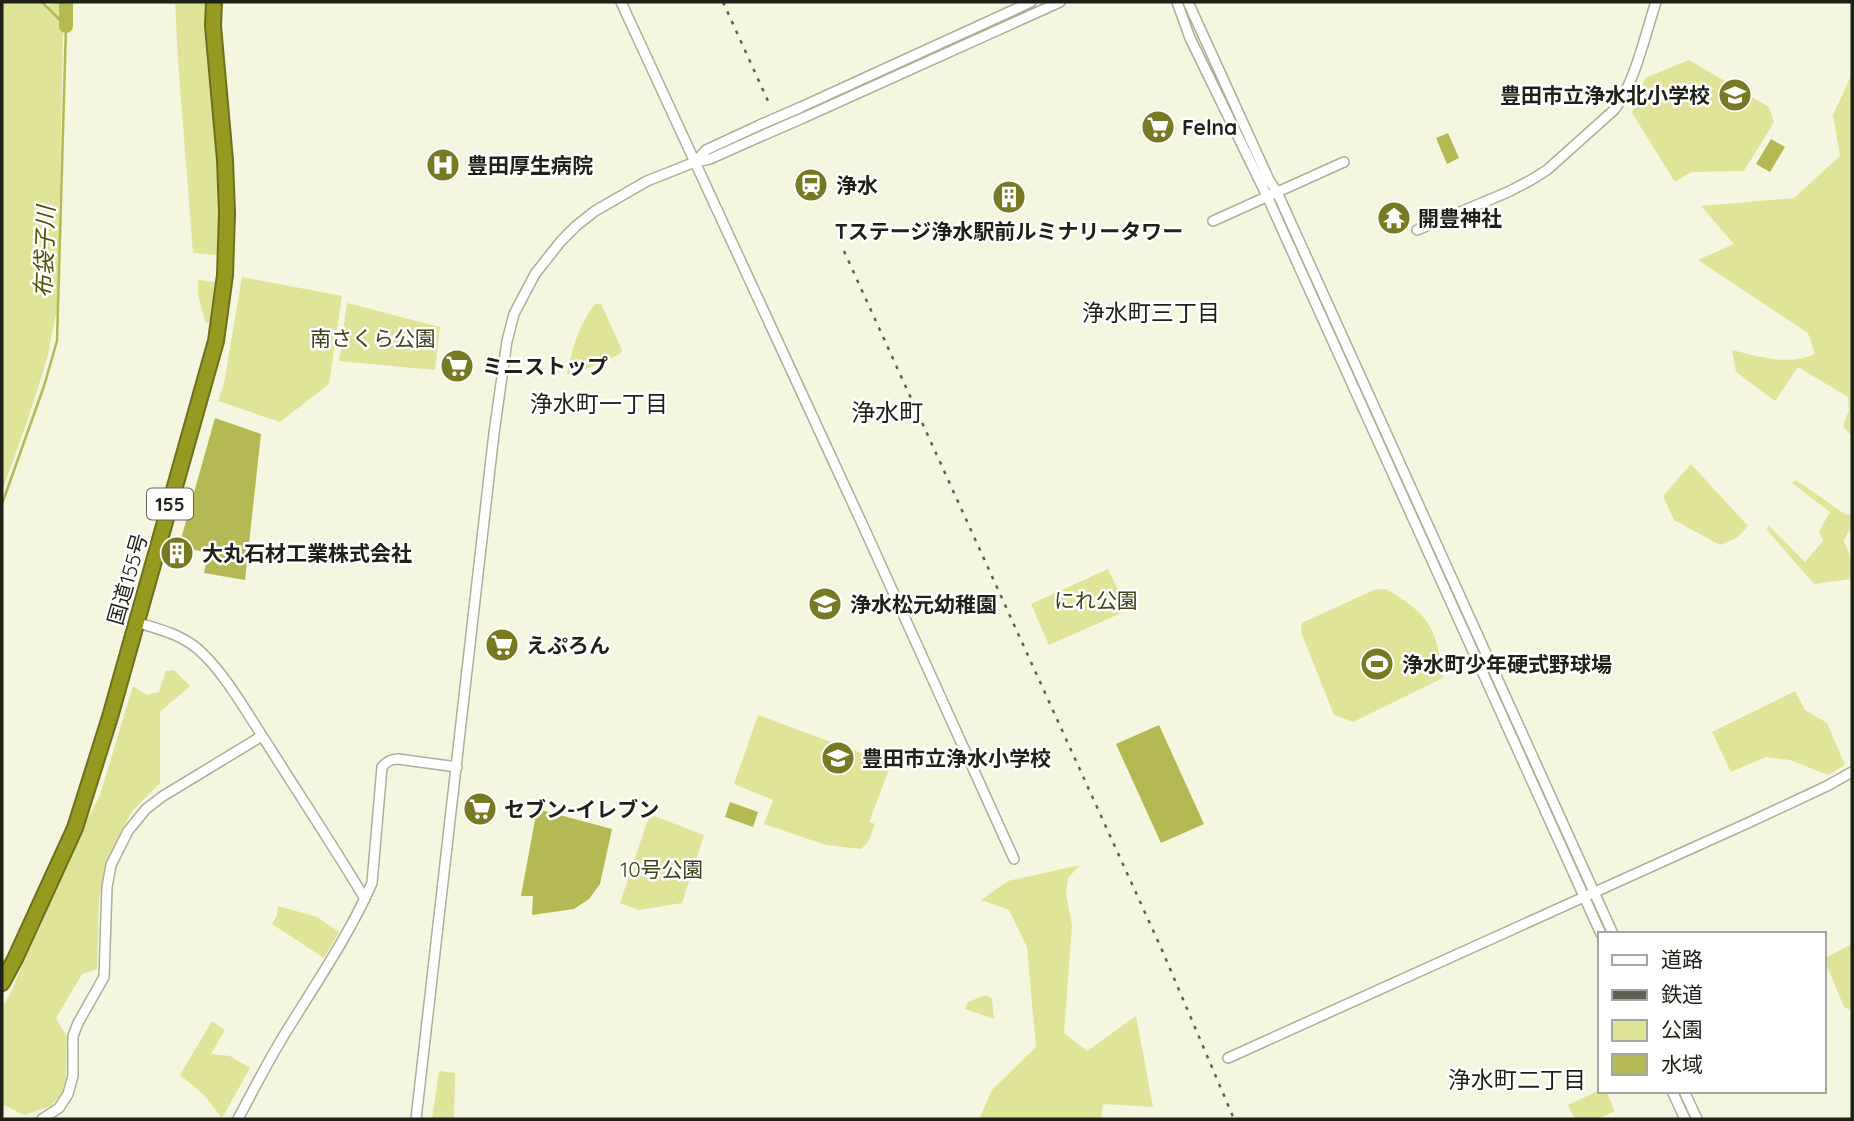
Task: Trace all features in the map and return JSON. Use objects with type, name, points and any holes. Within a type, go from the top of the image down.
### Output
[{"type":"highway","name":"国道155号","points":[[2,983],[75,828],[110,717],[218,329],[225,275],[226,186],[214,2]]},
{"type":"street","points":[[621,2],[1014,859]]},
{"type":"street","points":[[416,1119],[494,433],[507,341],[514,314],[524,292],[561,241],[576,226],[624,194],[647,181],[695,162],[710,159],[766,134],[801,113],[1031,2]]},
{"type":"street","points":[[695,162],[706,150],[762,124],[801,113],[1060,2]]},
{"type":"street","points":[[1177,2],[1190,38],[1272,194],[1613,932]]},
{"type":"street","points":[[1188,2],[1600,932]]},
{"type":"street","points":[[1417,230],[1531,180],[1547,170],[1614,110],[1623,98],[1631,79],[1656,2]]},
{"type":"street","points":[[1213,220],[1344,162]]},
{"type":"street","points":[[136,622],[185,640],[198,649],[220,674],[365,899]]},
{"type":"street","points":[[42,1119],[59,1108],[68,1094],[73,1076],[73,1036],[104,976],[107,887],[111,865],[128,831],[146,809],[163,796],[262,736]]},
{"type":"street","points":[[238,1119],[372,883],[382,767],[391,759],[398,759],[457,767]]},
{"type":"street","points":[[1228,1058],[1761,817],[1852,772]]},
{"type":"street","points":[[1673,1093],[1685,1119]]},
{"type":"street","points":[[1685,1093],[1696,1119]]},
{"type":"green space","points":[[2,2],[42,2],[47,6],[56,2],[69,2],[63,29],[57,309],[47,359],[2,491]]},
{"type":"green space","points":[[175,2],[207,2],[206,23],[217,132],[222,251],[217,255],[193,253]]},
{"type":"green space","points":[[1689,60],[1769,107],[1774,122],[1744,171],[1691,172],[1675,182],[1632,113],[1645,78]]},
{"type":"green space","points":[[1852,74],[1852,437],[1843,426],[1849,410],[1848,397],[1798,367],[1775,401],[1736,372],[1732,350],[1784,360],[1815,354],[1808,333],[1698,260],[1734,244],[1701,206],[1794,198],[1840,156],[1833,115]]},
{"type":"green space","points":[[242,277],[342,296],[329,384],[280,422],[218,401],[224,383]]},
{"type":"green space","points":[[198,280],[215,282],[212,319],[206,324],[198,295]]},
{"type":"green space","name":"南さくら公園","points":[[347,303],[440,327],[435,370],[339,361]]},
{"type":"green space","points":[[595,304],[601,304],[622,350],[620,354],[573,375],[567,374],[577,337]]},
{"type":"green space","points":[[1691,464],[1748,526],[1738,537],[1720,545],[1674,520],[1663,496]]},
{"type":"green space","points":[[1796,480],[1846,515],[1852,514],[1852,530],[1844,541],[1852,561],[1852,579],[1814,584],[1767,530],[1768,525],[1805,562],[1823,541],[1819,531],[1830,512],[1792,483]]},
{"type":"green space","name":"にれ公園","points":[[1108,569],[1128,610],[1049,645],[1031,604]]},
{"type":"green space","name":"浄水町少年硬式野球場","points":[[1386,589],[1413,607],[1429,624],[1438,647],[1443,678],[1353,722],[1334,715],[1301,632],[1302,623],[1374,590]]},
{"type":"green space","points":[[174,670],[190,686],[160,712],[160,783],[132,811],[115,843],[104,873],[99,899],[97,969],[82,974],[56,1018],[67,1037],[66,1089],[51,1106],[24,1115],[2,1104],[2,1007],[71,851],[100,795],[133,686],[147,695],[159,692],[166,671]]},
{"type":"green space","points":[[1795,691],[1805,710],[1827,723],[1845,765],[1828,775],[1790,760],[1766,757],[1731,772],[1712,732]]},
{"type":"green space","points":[[758,715],[891,764],[869,822],[875,824],[868,842],[861,849],[826,845],[764,824],[773,800],[734,784]]},
{"type":"green space","name":"10号公園","points":[[654,816],[704,835],[682,903],[639,910],[620,903],[648,819]]},
{"type":"green space","points":[[1080,865],[1068,878],[1066,894],[1072,925],[1064,1033],[1087,1051],[1136,1016],[1153,1107],[1103,1104],[1101,1119],[979,1119],[992,1090],[1036,1047],[1027,947],[1009,910],[981,900],[1008,881]]},
{"type":"green space","points":[[278,906],[317,917],[339,932],[324,958],[272,924],[277,916]]},
{"type":"green space","points":[[1852,944],[1850,1010],[1844,1007],[1826,957]]},
{"type":"green space","points":[[986,995],[992,999],[994,1019],[965,1009],[968,1002]]},
{"type":"green space","points":[[212,1021],[225,1030],[211,1054],[230,1056],[250,1068],[222,1118],[204,1095],[180,1075]]},
{"type":"green space","points":[[439,1071],[455,1073],[454,1119],[432,1119]]},
{"type":"green space","points":[[1598,1091],[1607,1093],[1615,1111],[1597,1119],[1575,1119],[1568,1105]]},
{"type":"water","points":[[1448,133],[1459,158],[1447,164],[1436,138]]},
{"type":"water","points":[[1771,139],[1785,147],[1770,172],[1756,164]]},
{"type":"water","points":[[215,418],[261,434],[245,580],[204,573],[208,553],[179,546]]},
{"type":"water","points":[[1159,725],[1204,824],[1161,843],[1116,744]]},
{"type":"water","points":[[730,802],[758,812],[753,827],[725,817]]},
{"type":"water","points":[[537,809],[612,829],[600,884],[589,899],[574,909],[532,915],[533,896],[521,896]]},
{"type":"waterway","name":"布袋子川","points":[[2,504],[57,341],[66,26],[42,2]]},
{"type":"waterway","points":[[66,2],[66,26]]},
{"type":"railway","points":[[723,2],[768,101]]},
{"type":"railway","points":[[844,251],[1162,950],[1234,1119]]},
{"type":"place","name":"豊田市立浄水北小学校","points":[[1735,95]]},
{"type":"place","name":"Felna","points":[[1158,127]]},
{"type":"place","name":"豊田厚生病院","points":[[443,165]]},
{"type":"place","name":"浄水","points":[[811,185]]},
{"type":"place","name":"Tステージ浄水駅前ルミナリータワー","points":[[1009,197]]},
{"type":"place","name":"開豊神社","points":[[1394,218]]},
{"type":"place","name":"ミニストップ","points":[[457,366]]},
{"type":"place","name":"大丸石材工業株式会社","points":[[177,553]]},
{"type":"place","name":"浄水松元幼稚園","points":[[825,604]]},
{"type":"place","name":"えぷろん","points":[[502,645]]},
{"type":"place","name":"浄水町少年硬式野球場","points":[[1377,664]]},
{"type":"place","name":"豊田市立浄水小学校","points":[[838,758]]},
{"type":"place","name":"セブン-イレブン","points":[[480,809]]},
{"type":"district","name":"浄水町三丁目","points":[[1151,312]]},
{"type":"district","name":"浄水町一丁目","points":[[599,403]]},
{"type":"district","name":"浄水町","points":[[887,412]]},
{"type":"district","name":"浄水町二丁目","points":[[1517,1079]]}]
